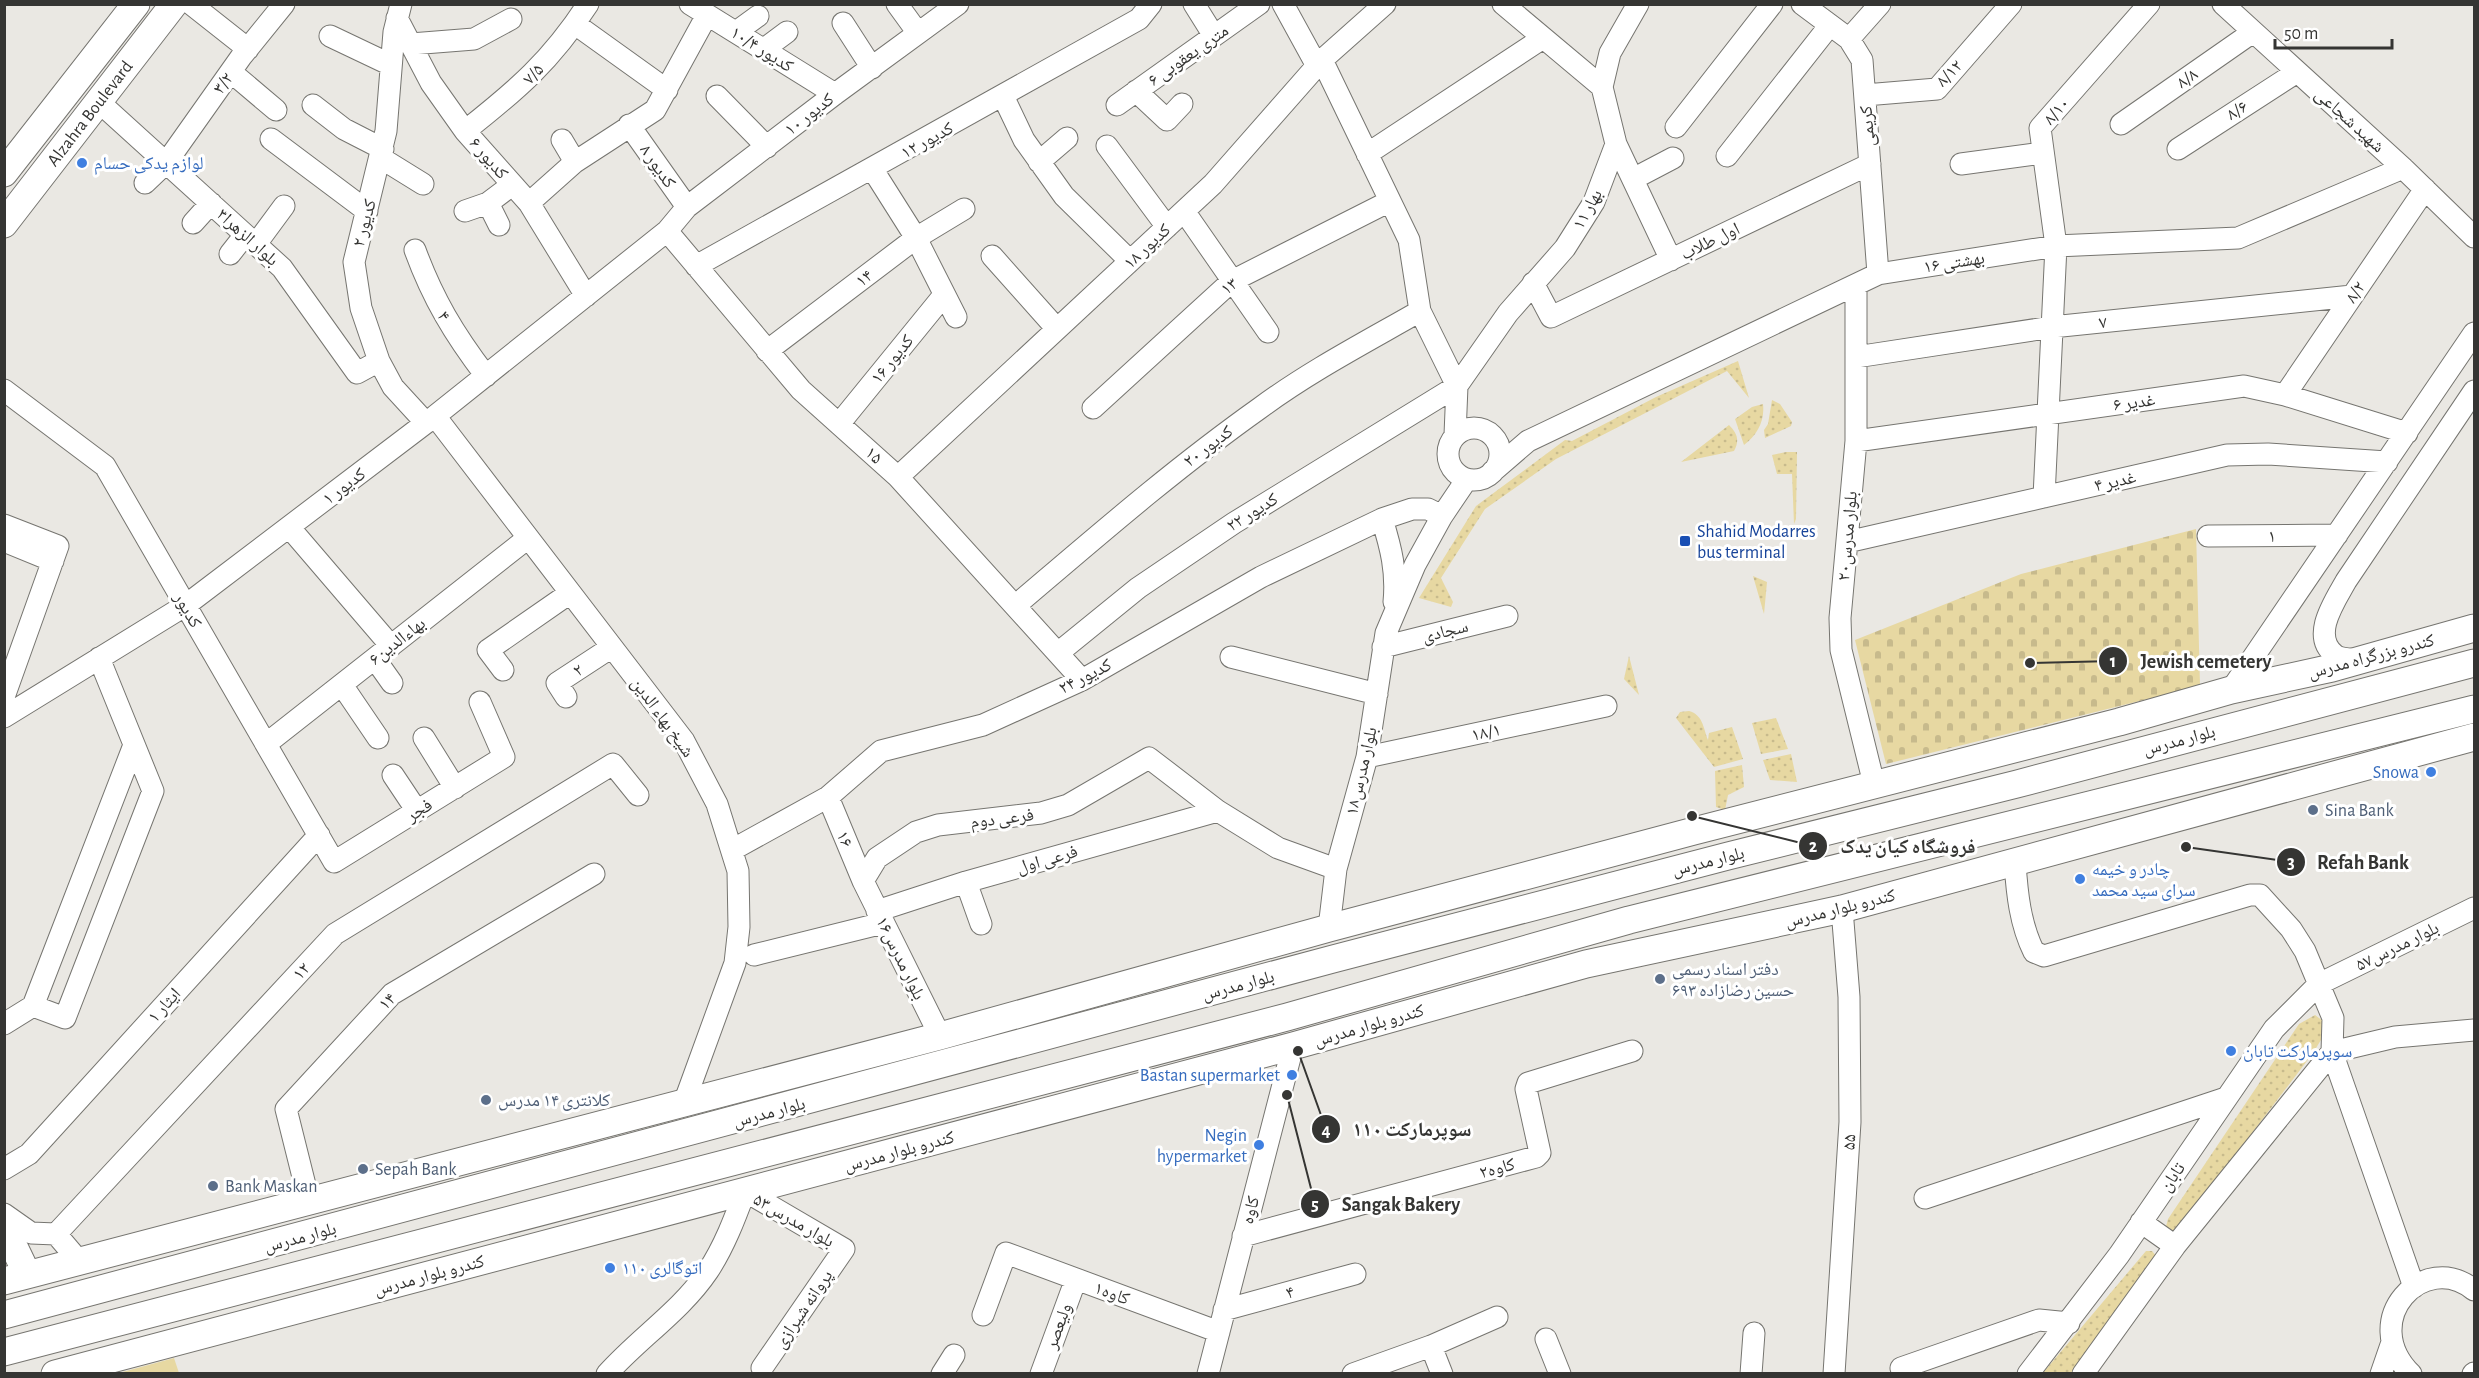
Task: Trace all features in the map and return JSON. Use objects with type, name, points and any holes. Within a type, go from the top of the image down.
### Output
[{"type":"main road","name":"Alzahra Boulevard","points":[[4,173],[136,4]]},
{"type":"main road","name":"Alzahra Boulevard","points":[[4,224],[174,4]]},
{"type":"main road","name":"کندرو بزرگراه مدرس","points":[[2231,690],[2471,630]]},
{"type":"main road","name":"بلوار مدرس","points":[[4,1315],[1333,959],[1728,856],[2017,784],[2475,663]]},
{"type":"main road","points":[[4,1226],[16,1278],[940,1036],[1329,928],[1812,800],[2119,722],[2231,690]]},
{"type":"main road","name":"بلوار مدرس","points":[[4,1352],[1287,1017],[1636,918],[2475,709]]},
{"type":"main road","points":[[2017,784],[2119,722]]},
{"type":"main road","name":"کندرو بلوار مدرس","points":[[55,1374],[1293,1046],[1586,964],[1842,909],[2475,737]]},
{"type":"main road","points":[[1812,800],[1860,823],[1882,782]]},
{"type":"main road","points":[[1697,830],[1728,856]]},
{"type":"main road","points":[[1675,870],[1697,830]]},
{"type":"main road","points":[[1586,964],[1636,918],[1687,943]]},
{"type":"main road","points":[[1329,928],[1333,959]]},
{"type":"main road","points":[[902,1076],[910,1116]]},
{"type":"main road","points":[[623,1119],[686,1134]]},
{"type":"main road","points":[[574,1203],[706,1201]]},
{"type":"main road","points":[[144,1316],[241,1324]]},
{"type":"street","points":[[191,4],[248,49]]},
{"type":"street","name":"۳/۲","points":[[145,183],[166,163],[248,49],[284,4]]},
{"type":"street","name":"۷/۵","points":[[465,131],[525,83],[566,38],[588,4]]},
{"type":"street","points":[[897,4],[918,33]]},
{"type":"street","name":"کدیور ۱۰","points":[[667,231],[687,207],[958,4]]},
{"type":"street","name":"کدیور ۱۲","points":[[696,266],[873,170],[1139,19],[1151,4]]},
{"type":"street","points":[[1194,4],[1214,36]]},
{"type":"street","name":"۶ متری یعقوبی","points":[[1117,105],[1259,4]]},
{"type":"street","points":[[1283,4],[1320,63],[1409,240],[1420,311],[1458,390],[1488,433],[1500,456],[1492,472]]},
{"type":"street","name":"کدیور ۱۸","points":[[898,477],[1213,184],[1320,63],[1385,4]]},
{"type":"street","points":[[1503,4],[1602,87]]},
{"type":"street","points":[[1638,4],[1610,53],[1602,87],[1616,144],[1671,260]]},
{"type":"street","points":[[1676,127],[1772,4]]},
{"type":"street","name":"کریمی","points":[[1802,4],[1849,39],[1862,60],[1878,274]]},
{"type":"street","points":[[1849,39],[1880,4]]},
{"type":"street","name":"۸/۱۲","points":[[1865,95],[1937,89],[2011,4]]},
{"type":"street","name":"۸/۱۰","points":[[2044,497],[2055,246],[2040,128],[2149,4]]},
{"type":"street","name":"شهید شجاعی","points":[[2223,4],[2475,237]]},
{"type":"street","points":[[529,203],[575,162],[629,125],[656,110],[667,90],[697,8]]},
{"type":"street","name":"کدیور ۱۰/۴","points":[[697,8],[835,94]]},
{"type":"street","name":"کدیور ۶","points":[[399,11],[411,44],[431,83],[465,131],[529,203],[586,296]]},
{"type":"street","name":"۲ کدیور","points":[[399,11],[382,154],[354,262],[360,308],[379,361],[393,387],[431,420]]},
{"type":"street","points":[[736,32],[758,16]]},
{"type":"street","points":[[411,44],[474,39],[511,19]]},
{"type":"street","points":[[843,23],[872,68]]},
{"type":"street","points":[[575,24],[667,90]]},
{"type":"street","points":[[1727,156],[1830,25]]},
{"type":"street","points":[[764,49],[787,32]]},
{"type":"street","name":"۸/۸","points":[[2121,124],[2253,32]]},
{"type":"street","points":[[330,36],[391,65]]},
{"type":"street","points":[[1367,154],[1543,38]]},
{"type":"street","points":[[231,72],[276,110]]},
{"type":"street","name":"۸/۶","points":[[2178,149],[2297,72]]},
{"type":"street","points":[[1136,91],[1167,120],[1182,104]]},
{"type":"street","points":[[717,96],[767,147]]},
{"type":"street","points":[[1003,96],[1024,140],[1064,196],[1124,255],[1128,263]]},
{"type":"street","name":"بلوار الزهرا۳","points":[[99,102],[282,267],[357,373],[379,361]]},
{"type":"street","points":[[313,105],[423,184]]},
{"type":"street","name":"کدیور ۸","points":[[629,125],[687,207]]},
{"type":"street","points":[[1039,162],[1067,138]]},
{"type":"street","points":[[271,139],[367,211]]},
{"type":"street","points":[[562,140],[575,162]]},
{"type":"street","name":"بهار ۱۱","points":[[1458,390],[1508,313],[1564,248],[1594,202],[1616,144]]},
{"type":"street","points":[[1107,146],[1167,227]]},
{"type":"street","points":[[1960,164],[2043,153]]},
{"type":"street","points":[[1634,179],[1673,158]]},
{"type":"street","name":"اول طلاب","points":[[1533,284],[1551,317],[1870,164]]},
{"type":"street","name":"۱۶ بهشتی","points":[[1527,441],[1555,430],[1878,274],[2055,246],[2238,238],[2403,168]]},
{"type":"street","points":[[873,170],[916,238],[956,317]]},
{"type":"street","points":[[465,211],[488,203],[512,184]]},
{"type":"street","name":"۸/۲","points":[[2285,395],[2425,189]]},
{"type":"street","name":"۱۳","points":[[1094,408],[1232,281],[1390,201]]},
{"type":"street","points":[[488,203],[499,225]]},
{"type":"street","points":[[193,223],[211,204]]},
{"type":"street","points":[[230,254],[251,239],[284,206]]},
{"type":"street","name":"۱۴","points":[[767,351],[916,238],[964,209]]},
{"type":"street","points":[[1184,211],[1268,333]]},
{"type":"street","name":"۱۵","points":[[667,231],[801,390],[898,477],[1082,680]]},
{"type":"street","name":"کدیور ۱","points":[[4,717],[186,605],[431,420],[667,231]]},
{"type":"street","name":"۴","points":[[415,250],[429,289],[452,331],[486,376]]},
{"type":"street","points":[[992,255],[1057,329]]},
{"type":"street","name":"بلوار مدرس۲۰","points":[[1856,285],[1856,441],[1840,618],[1841,650],[1882,782]]},
{"type":"street","name":"کدیور ۱۶","points":[[839,424],[944,295]]},
{"type":"street","name":"۷","points":[[1856,357],[2052,327],[2352,296]]},
{"type":"street","name":"کدیور ۲۰","points":[[1015,606],[1167,477],[1260,407],[1307,376],[1420,311]]},
{"type":"street","points":[[2231,690],[2475,333]]},
{"type":"street","name":"غدیر ۶","points":[[1856,441],[2244,386],[2285,395],[2407,433]]},
{"type":"street","name":"کدیور","points":[[4,390],[105,466],[334,862]]},
{"type":"street","points":[[1458,390],[1455,435],[1448,451],[1448,460],[1459,475],[1467,479],[1485,477],[1527,441]]},
{"type":"street","name":"کدیور ۲۲","points":[[1058,653],[1138,588],[1234,523],[1458,390]]},
{"type":"street","points":[[2358,660],[2336,656],[2325,643],[2324,627],[2330,611],[2346,580],[2475,391]]},
{"type":"street","name":"شیخ بهاء الدین","points":[[431,420],[528,538],[684,741],[717,804],[738,872],[739,927],[735,963],[684,1103]]},
{"type":"street","points":[[1455,435],[1472,427],[1488,433],[1527,441]]},
{"type":"street","name":"غدیر ۴","points":[[1847,542],[2227,455],[2268,454],[2387,462]]},
{"type":"street","points":[[1393,615],[1442,516],[1467,479]]},
{"type":"street","name":"کدیور ۲۴","points":[[732,850],[828,797],[881,751],[983,725],[1082,680],[1261,577],[1382,519],[1412,509],[1428,509],[1442,516]]},
{"type":"street","points":[[1382,519],[1393,555],[1396,578],[1393,615]]},
{"type":"street","points":[[4,525],[58,546],[4,697]]},
{"type":"street","points":[[289,527],[383,652],[392,683]]},
{"type":"street","name":"۱","points":[[2208,536],[2337,535]]},
{"type":"street","name":"۶بهاءالدين","points":[[266,744],[528,538]]},
{"type":"street","points":[[4,541],[53,561]]},
{"type":"street","points":[[2319,562],[2324,582],[2334,586],[2346,580]]},
{"type":"street","points":[[503,670],[488,650],[570,593]]},
{"type":"street","name":"بلوار مدرس۱۸","points":[[1329,928],[1336,869],[1366,757],[1383,647],[1393,615]]},
{"type":"street","name":"سجادی","points":[[1383,647],[1507,616]]},
{"type":"street","name":"۲","points":[[566,696],[557,683],[612,647]]},
{"type":"street","points":[[1231,657],[1377,694]]},
{"type":"street","points":[[33,1006],[65,1018],[153,791],[99,658]]},
{"type":"street","points":[[342,685],[378,738]]},
{"type":"street","name":"فجر","points":[[334,862],[504,757],[480,702]]},
{"type":"street","name":"۱۸/۱","points":[[1366,757],[1606,706]]},
{"type":"street","points":[[424,738],[455,788]]},
{"type":"street","points":[[4,1024],[33,1006],[134,745]]},
{"type":"street","name":"فرعی دوم","points":[[862,881],[877,858],[916,832],[938,825],[1050,810],[1068,805],[1149,758],[1218,811]]},
{"type":"street","name":"۱۲","points":[[56,1234],[335,934],[613,764],[638,795]]},
{"type":"street","points":[[393,775],[417,811]]},
{"type":"street","name":"۱۶","points":[[828,797],[862,881]]},
{"type":"street","points":[[1218,811],[1278,848],[1336,869]]},
{"type":"street","name":"فرعی اول","points":[[754,955],[880,917],[966,882],[1218,811]]},
{"type":"street","name":"ایثار ۱","points":[[4,1170],[28,1155],[319,835]]},
{"type":"street","points":[[2015,863],[2021,916],[2034,952],[2044,956],[2250,895],[2260,895],[2292,929],[2333,1018],[2332,1052],[2414,1287]]},
{"type":"street","name":"۱۴","points":[[309,1201],[286,1109],[392,994],[594,874]]},
{"type":"street","name":"بلوار مدرس۱۶","points":[[862,881],[940,1036]]},
{"type":"street","points":[[966,882],[981,924]]},
{"type":"street","name":"بلوار مدرس۵۷","points":[[2319,984],[2475,908]]},
{"type":"street","name":"۵۵","points":[[1834,1374],[1850,1122],[1849,997],[1842,909]]},
{"type":"street","name":"تابان","points":[[2028,1374],[2069,1323],[2274,1029],[2319,984]]},
{"type":"street","points":[[2083,1374],[2175,1246],[2332,1052],[2395,1037],[2475,1030]]},
{"type":"street","name":"کاوه","points":[[1208,1374],[1293,1046]]},
{"type":"street","name":"کاوه۲","points":[[1243,1236],[1536,1158],[1540,1153],[1526,1089],[1528,1083],[1632,1051]]},
{"type":"street","points":[[1925,1198],[2226,1098]]},
{"type":"street","points":[[607,1374],[675,1309],[708,1271],[734,1223],[745,1191]]},
{"type":"street","name":"بلوار مدرس۵۳","points":[[745,1191],[844,1249]]},
{"type":"street","points":[[4,1214],[31,1233],[56,1234],[79,1261]]},
{"type":"street","points":[[2141,1222],[2175,1246]]},
{"type":"street","name":"پروانه شیرازی","points":[[758,1370],[844,1249]]},
{"type":"street","name":"کاوه۱","points":[[983,1315],[1006,1253],[1219,1332]]},
{"type":"street","name":"۴","points":[[1224,1310],[1355,1274]]},
{"type":"street","name":"ولیعصر","points":[[1041,1374],[1076,1279]]},
{"type":"street","points":[[2381,1374],[2391,1345],[2390,1326],[2395,1308],[2405,1293],[2436,1279],[2453,1279],[2475,1290]]},
{"type":"street","points":[[1353,1374],[1431,1346],[1497,1317]]},
{"type":"street","points":[[1901,1368],[2039,1320],[2069,1323]]},
{"type":"street","points":[[1751,1374],[1754,1332]]},
{"type":"street","points":[[1546,1339],[1560,1374]]},
{"type":"street","points":[[2391,1345],[2399,1362],[2410,1374]]},
{"type":"street","points":[[1431,1346],[1442,1374]]},
{"type":"street","points":[[942,1374],[954,1355]]},
{"type":"green space","points":[[1738,361],[1749,398],[1727,371],[1556,459],[1485,509],[1441,578],[1453,602],[1451,607],[1419,598],[1476,506],[1565,440],[1572,441],[1656,397]]},
{"type":"green space","points":[[1772,400],[1780,404],[1792,422],[1791,426],[1765,438],[1764,430],[1768,424]]},
{"type":"green space","points":[[1763,404],[1763,416],[1759,427],[1744,445],[1735,419],[1752,407]]},
{"type":"green space","points":[[1729,425],[1737,437],[1734,451],[1681,462]]},
{"type":"green space","points":[[1797,452],[1794,524],[1792,474],[1777,474],[1772,455]]},
{"type":"green space","points":[[2196,529],[2200,686],[1886,764],[1855,640],[2021,574]]},
{"type":"green space","points":[[1753,576],[1767,582],[1764,614]]},
{"type":"green space","points":[[1629,656],[1639,695],[1624,679]]},
{"type":"green space","points":[[1689,711],[1700,719],[1708,740],[1709,733],[1732,727],[1743,759],[1714,767],[1676,718],[1680,712]]},
{"type":"green space","points":[[1776,718],[1788,749],[1761,754],[1752,723]]},
{"type":"green space","points":[[1791,754],[1797,782],[1770,780],[1763,760]]},
{"type":"green space","points":[[1742,765],[1744,787],[1728,795],[1725,810],[1716,807],[1715,771]]},
{"type":"green space","points":[[2315,1015],[2323,1021],[2324,1035],[2313,1053],[2175,1234],[2165,1230],[2168,1219],[2299,1024]]},
{"type":"green space","points":[[2146,1251],[2152,1251],[2157,1257],[2071,1373],[2042,1374]]},
{"type":"green space","points":[[174,1358],[179,1373],[119,1373]]},
{"type":"place","name":"لوازم یدکی حسام","points":[[82,163]]},
{"type":"place","name":"Shahid Modarres bus terminal","points":[[1685,541]]},
{"type":"place","name":"Jewish cemetery","points":[[2030,663]]},
{"type":"place","name":"Snowa","points":[[2431,772]]},
{"type":"place","name":"Sina Bank","points":[[2313,810]]},
{"type":"place","name":"فروشگاه کیان یدک","points":[[1692,816]]},
{"type":"place","name":"Refah Bank","points":[[2186,847]]},
{"type":"place","name":"چادر و خیمه سرای سید محمد","points":[[2080,879]]},
{"type":"place","name":"دفتر اسناد رسمی ۶۹۳ حسین رضازاده","points":[[1660,979]]},
{"type":"place","name":"سوپرمارکت ۱۱۰","points":[[1298,1051]]},
{"type":"place","name":"سوپرمارکت تابان","points":[[2231,1051]]},
{"type":"place","name":"Bastan supermarket","points":[[1292,1075]]},
{"type":"place","name":"Sangak Bakery","points":[[1287,1095]]},
{"type":"place","name":"کلانتری ۱۴ مدرس","points":[[486,1100]]},
{"type":"place","name":"Negin hypermarket","points":[[1259,1145]]},
{"type":"place","name":"Sepah Bank","points":[[363,1169]]},
{"type":"place","name":"Bank Maskan","points":[[213,1186]]},
{"type":"place","name":"اتوگالری ۱۱۰","points":[[610,1268]]}]
